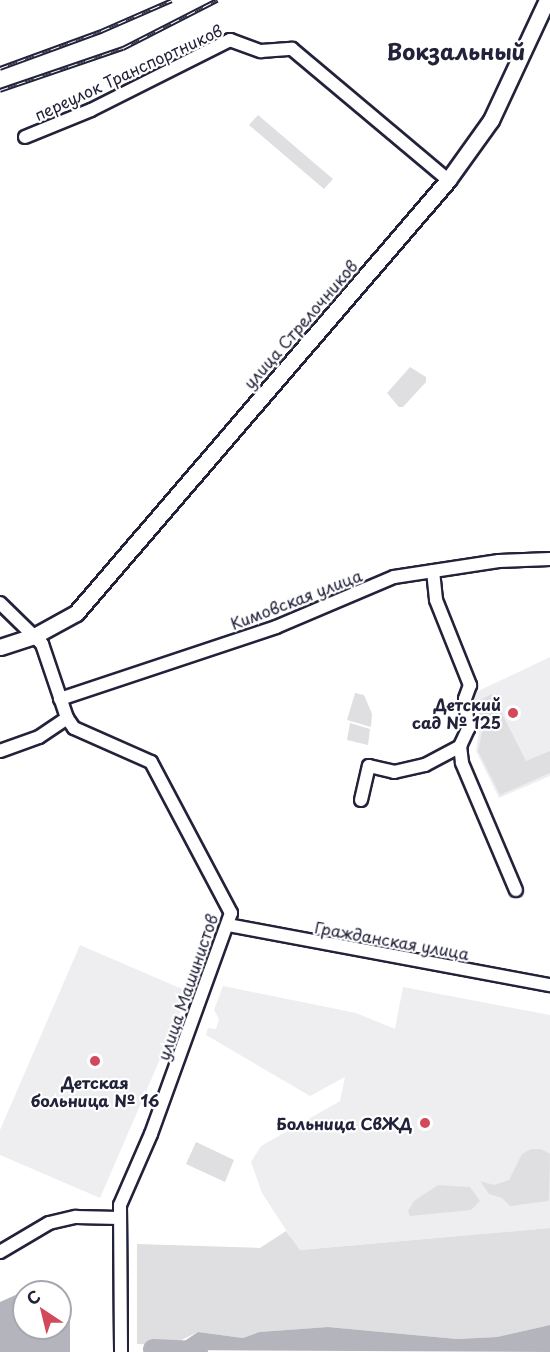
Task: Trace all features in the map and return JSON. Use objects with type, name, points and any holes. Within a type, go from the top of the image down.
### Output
[{"type":"main road","name":"улица Стрелочников","points":[[0,647],[36,634],[76,613],[447,180],[491,120],[547,0]]},
{"type":"street","name":"переулок Транспортников","points":[[25,137],[91,110],[230,40],[261,51],[292,49],[447,180]]},
{"type":"street","name":"Кимовская улица","points":[[60,699],[276,627],[394,577],[550,559]]},
{"type":"street","points":[[433,571],[436,600],[470,685],[465,699],[468,729],[460,746],[462,764],[516,890]]},
{"type":"street","points":[[0,603],[36,634]]},
{"type":"street","name":"улица Машинистов","points":[[36,634],[67,717],[79,732],[151,762],[231,914],[151,1134],[120,1205],[119,1218]]},
{"type":"street","points":[[0,751],[39,736],[67,717]]},
{"type":"street","points":[[361,800],[369,766],[394,772],[425,765],[460,746]]},
{"type":"street","name":"Гражданская улица","points":[[228,925],[550,985]]},
{"type":"street","points":[[0,1252],[49,1223],[76,1217],[119,1218],[123,1237],[121,1352]]},
{"type":"shaded area","points":[[258,115],[333,179],[324,189],[249,125]]},
{"type":"shaded area","points":[[410,367],[426,377],[426,382],[403,407],[399,407],[387,393]]},
{"type":"shaded area","name":"Детский сад № 125","points":[[550,657],[550,776],[499,798],[476,751],[479,732],[472,694]]},
{"type":"shaded area","points":[[355,693],[364,695],[372,714],[371,727],[347,720]]},
{"type":"shaded area","points":[[492,694],[526,761],[550,751],[550,773],[500,795],[478,751],[482,732],[478,701]]},
{"type":"shaded area","points":[[350,723],[370,729],[368,745],[347,740]]},
{"type":"shaded area","name":"Детская больница № 16","points":[[80,945],[189,992],[100,1198],[0,1155],[0,1130]]},
{"type":"shaded area","name":"Больница СвЖД","points":[[223,986],[356,1013],[395,1029],[403,987],[550,1015],[550,1228],[299,1250],[262,1193],[251,1162],[261,1146],[340,1101],[345,1077],[310,1096],[206,1035],[208,1028],[216,1029],[219,1019],[214,1010]]},
{"type":"shaded area","points":[[196,1142],[234,1160],[225,1182],[186,1164]]},
{"type":"shaded area","points":[[531,1149],[541,1149],[550,1154],[549,1201],[510,1206],[502,1198],[489,1194],[480,1181],[494,1185],[509,1180],[522,1154]]},
{"type":"shaded area","points":[[438,1185],[470,1187],[480,1201],[471,1210],[410,1216],[408,1211],[414,1201]]},
{"type":"shaded area","points":[[550,1228],[550,1325],[497,1337],[457,1339],[328,1327],[259,1332],[243,1338],[198,1332],[171,1345],[137,1344],[137,1244],[260,1248],[286,1231],[300,1250]]},
{"type":"shaded area","points":[[12,1297],[12,1340],[70,1340],[70,1352],[0,1352],[0,1302]]},
{"type":"shaded area","points":[[550,1325],[550,1352],[171,1350],[198,1332],[243,1338],[259,1332],[328,1327],[457,1339],[497,1337]]},
{"type":"waterway","points":[[153,1349],[198,1351]]},
{"type":"railway","points":[[0,68],[101,31],[172,0]]},
{"type":"railway","points":[[0,90],[123,48],[217,0]]},
{"type":"place","name":"Детский сад № 125","points":[[513,713]]},
{"type":"place","name":"Детская больница № 16","points":[[95,1061]]},
{"type":"place","name":"Больница СвЖД","points":[[425,1123]]},
{"type":"district","name":"Вокзальный","points":[[456,51]]}]
